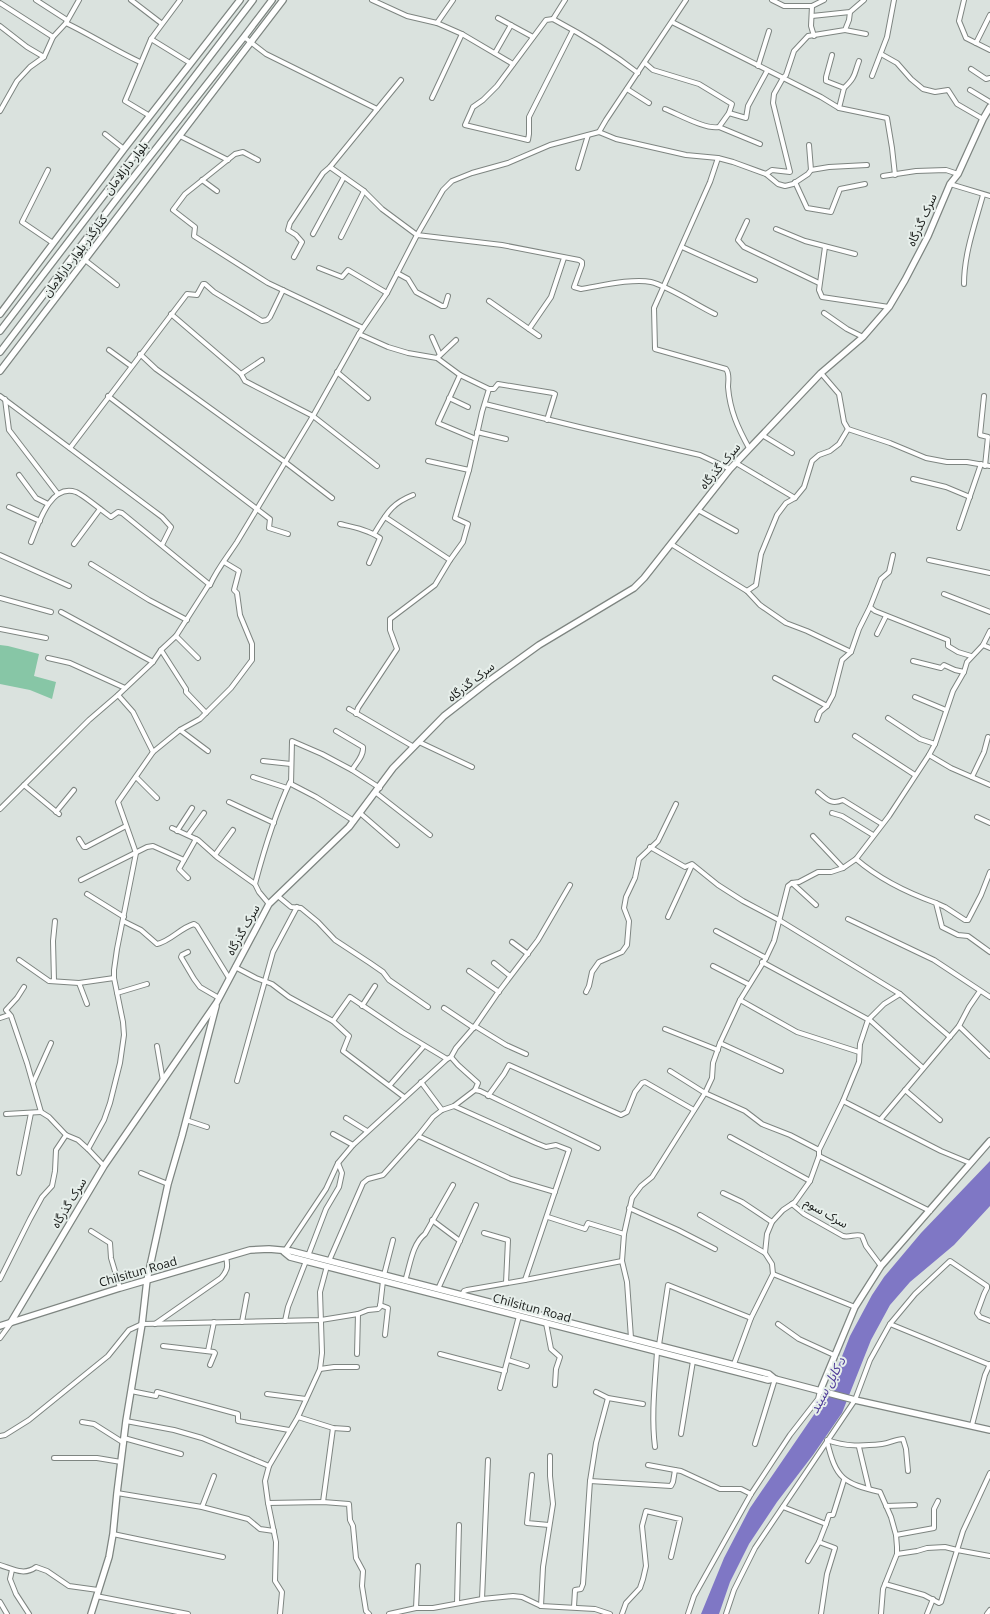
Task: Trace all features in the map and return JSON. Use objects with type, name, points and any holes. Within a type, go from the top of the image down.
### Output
[{"type":"main road","points":[[0,314],[124,149],[240,0]]},
{"type":"main road","name":"بلوار دارالامان","points":[[0,331],[253,0]]},
{"type":"main road","name":"بلوار دارالامان","points":[[0,352],[272,0]]},
{"type":"main road","name":"کنارگذر بلوار دارالامان","points":[[0,371],[283,0]]},
{"type":"main road","name":"سرک گذرگاه","points":[[11,1322],[104,1166],[218,1000],[270,904],[349,827],[393,768],[444,716],[489,681],[533,650],[634,588],[644,578],[730,469],[749,448],[821,373],[863,337],[889,307],[905,280],[928,236],[950,184],[958,174],[989,109]]},
{"type":"main road","points":[[91,1614],[109,1557],[113,1534],[126,1421],[142,1324],[147,1280],[168,1184],[218,1000]]},
{"type":"main road","points":[[820,1391],[855,1306],[881,1266],[990,1141]]},
{"type":"main road","name":"Chilsitun Road","points":[[0,1326],[120,1288],[250,1250],[269,1249],[284,1252],[291,1251],[307,1258],[328,1264],[692,1361],[768,1380],[775,1379],[853,1399],[990,1430]]},
{"type":"main road","name":"Chilsitun Road","points":[[384,1278],[405,1281],[438,1289],[734,1364],[769,1374],[775,1379]]},
{"type":"street","points":[[36,0],[66,22],[140,62]]},
{"type":"street","points":[[0,110],[17,81],[30,67],[44,57],[53,37],[66,22],[79,0]]},
{"type":"street","points":[[131,0],[161,23]]},
{"type":"street","points":[[150,116],[125,101],[140,62],[151,39],[161,23],[180,0]]},
{"type":"street","points":[[372,0],[407,16],[437,23],[462,34],[513,64]]},
{"type":"street","points":[[437,23],[453,0]]},
{"type":"street","points":[[553,19],[565,0]]},
{"type":"street","points":[[599,132],[686,0]]},
{"type":"street","points":[[772,0],[784,6],[812,6],[824,0]]},
{"type":"street","points":[[812,16],[850,12],[864,0]]},
{"type":"street","points":[[872,76],[887,37],[894,0]]},
{"type":"street","points":[[964,0],[959,21],[966,38],[990,50]]},
{"type":"street","points":[[0,3],[53,37]]},
{"type":"street","points":[[812,6],[812,26],[814,36]]},
{"type":"street","points":[[845,30],[850,12]]},
{"type":"street","points":[[976,43],[990,15]]},
{"type":"street","points":[[498,18],[533,37]]},
{"type":"street","points":[[573,30],[528,117],[528,140],[465,125],[473,107],[483,100],[497,86],[546,20],[553,19],[573,30],[618,57],[638,73]]},
{"type":"street","points":[[672,22],[821,97],[839,108],[887,118],[895,174]]},
{"type":"street","points":[[495,53],[511,25]]},
{"type":"street","points":[[0,26],[27,47],[44,57]]},
{"type":"street","points":[[766,174],[772,170],[790,172],[773,103],[774,94],[786,75],[794,51],[808,36],[845,30],[866,34]]},
{"type":"street","points":[[758,66],[769,31]]},
{"type":"street","points":[[432,98],[462,34]]},
{"type":"street","points":[[244,37],[266,54],[377,109]]},
{"type":"street","points":[[151,39],[190,63]]},
{"type":"street","points":[[881,54],[897,63],[923,89],[935,92],[948,90],[957,104],[983,119]]},
{"type":"street","points":[[832,55],[826,81],[844,88]]},
{"type":"street","points":[[839,108],[844,88],[854,79],[855,71],[860,61]]},
{"type":"street","points":[[645,63],[653,70],[699,84],[730,102],[732,104],[729,113],[719,127]]},
{"type":"street","points":[[971,68],[986,79],[990,78]]},
{"type":"street","points":[[729,113],[746,118],[748,106],[767,71]]},
{"type":"street","points":[[294,257],[302,242],[296,235],[288,230],[290,223],[323,173],[330,167],[401,80]]},
{"type":"street","points":[[627,89],[648,103]]},
{"type":"street","points":[[970,90],[990,102]]},
{"type":"street","points":[[665,109],[711,128],[719,127],[760,144]]},
{"type":"street","points":[[0,809],[89,720],[153,662],[161,650],[176,636],[210,585],[216,570],[224,562],[313,416],[359,334],[387,293],[417,235],[443,190],[452,180],[508,163],[550,145],[599,132],[616,139],[686,155],[718,158],[733,162],[766,174],[778,184],[785,186],[793,184],[808,174],[811,170],[829,167],[867,165]]},
{"type":"street","points":[[105,134],[124,149]]},
{"type":"street","points":[[578,168],[588,135]]},
{"type":"street","points":[[180,136],[228,160]]},
{"type":"street","points":[[810,145],[811,170]]},
{"type":"street","points":[[258,160],[243,152],[239,152],[185,194],[173,210],[195,227],[194,236],[268,283],[363,328]]},
{"type":"street","points":[[718,158],[710,182],[654,308],[656,349],[726,369],[728,371],[728,386],[731,406],[737,427],[749,448]]},
{"type":"street","points":[[330,167],[364,191],[382,209],[417,235],[502,245],[579,260],[582,262],[574,287],[576,289],[627,282],[651,282],[664,287],[715,314]]},
{"type":"street","points":[[48,170],[22,222],[53,243]]},
{"type":"street","points":[[883,176],[946,170],[958,174]]},
{"type":"street","points":[[313,234],[344,177]]},
{"type":"street","points":[[202,180],[217,191]]},
{"type":"street","points":[[794,182],[807,208],[831,212],[840,189],[865,184]]},
{"type":"street","points":[[950,184],[990,196]]},
{"type":"street","points":[[341,237],[364,191]]},
{"type":"street","points":[[964,284],[967,254],[983,195]]},
{"type":"street","points":[[747,221],[738,240],[744,247],[819,283]]},
{"type":"street","points":[[776,229],[805,241],[855,254]]},
{"type":"street","points":[[682,247],[755,280]]},
{"type":"street","points":[[825,247],[819,283],[819,290],[822,297],[889,307]]},
{"type":"street","points":[[529,329],[551,297],[564,258]]},
{"type":"street","points":[[86,260],[117,285]]},
{"type":"street","points":[[319,268],[342,277],[348,270],[387,293]]},
{"type":"street","points":[[397,273],[408,279],[416,292],[443,306],[448,296]]},
{"type":"street","points":[[70,448],[187,294],[197,295],[203,284],[205,284],[214,292],[262,321],[267,320],[283,290]]},
{"type":"street","points":[[489,301],[509,313],[539,336]]},
{"type":"street","points":[[824,313],[847,329],[863,337]]},
{"type":"street","points":[[171,314],[241,374],[245,381],[313,416],[377,466]]},
{"type":"street","points":[[359,334],[388,347],[408,353],[438,356],[456,340]]},
{"type":"street","points":[[432,337],[438,356],[460,375],[489,389],[494,389],[498,384],[555,394],[547,420]]},
{"type":"street","points":[[108,350],[131,366]]},
{"type":"street","points":[[140,354],[162,374],[285,462],[332,498]]},
{"type":"street","points":[[241,374],[262,360]]},
{"type":"street","points":[[337,372],[368,398]]},
{"type":"street","points":[[821,373],[838,394],[844,422],[848,429],[890,443],[926,458],[946,462],[967,462],[990,466]]},
{"type":"street","points":[[460,375],[438,423],[476,439]]},
{"type":"street","points":[[356,714],[358,708],[397,649],[390,630],[390,619],[435,586],[450,560],[463,542],[468,524],[456,518],[489,389]]},
{"type":"street","points":[[0,396],[169,524],[171,527],[162,545]]},
{"type":"street","points":[[108,396],[270,519],[269,528],[288,534]]},
{"type":"street","points":[[959,528],[983,465],[988,437],[980,435],[984,396]]},
{"type":"street","points":[[449,398],[468,407]]},
{"type":"street","points":[[5,399],[9,430],[58,494]]},
{"type":"street","points":[[485,404],[547,420],[700,455],[730,469]]},
{"type":"street","points":[[747,591],[756,585],[761,554],[777,515],[786,503],[795,498],[804,487],[812,461],[819,455],[830,451],[839,444],[848,429]]},
{"type":"street","points":[[477,432],[506,439]]},
{"type":"street","points":[[762,435],[792,453]]},
{"type":"street","points":[[428,461],[469,470]]},
{"type":"street","points":[[736,463],[795,498]]},
{"type":"street","points":[[18,475],[36,498],[48,504]]},
{"type":"street","points":[[913,479],[946,487],[970,496]]},
{"type":"street","points":[[31,542],[48,504],[58,494],[68,491],[77,493],[111,517],[118,512],[122,513],[189,566],[210,585]]},
{"type":"street","points":[[374,534],[390,509],[400,500],[413,495]]},
{"type":"street","points":[[9,508],[40,520]]},
{"type":"street","points":[[74,544],[100,509]]},
{"type":"street","points":[[698,510],[736,531]]},
{"type":"street","points":[[384,517],[450,560]]},
{"type":"street","points":[[340,524],[374,534],[380,538],[369,563]]},
{"type":"street","points":[[671,544],[747,591],[760,605],[786,623],[807,631],[851,652]]},
{"type":"street","points":[[0,555],[69,586]]},
{"type":"street","points":[[817,720],[820,712],[827,706],[833,696],[842,660],[851,652],[859,629],[870,608],[881,579],[889,572],[893,555]]},
{"type":"street","points":[[929,560],[990,572]]},
{"type":"street","points":[[88,1149],[104,1120],[120,1063],[123,1022],[114,978],[117,949],[136,853],[118,802],[153,752],[180,730],[200,719],[231,688],[252,660],[252,644],[240,615],[237,593],[234,590],[239,570],[224,562]]},
{"type":"street","points":[[91,564],[149,600],[187,620]]},
{"type":"street","points":[[944,594],[990,612]]},
{"type":"street","points":[[0,598],[51,612]]},
{"type":"street","points":[[870,608],[886,616],[948,640],[948,646],[958,652],[971,656]]},
{"type":"street","points":[[61,612],[153,662]]},
{"type":"street","points":[[877,634],[886,616]]},
{"type":"street","points":[[0,629],[46,638]]},
{"type":"street","points":[[631,1338],[627,1282],[622,1261],[624,1234],[632,1198],[641,1186],[652,1177],[705,1093],[712,1078],[713,1063],[720,1043],[748,984],[766,958],[774,941],[788,886],[818,872],[831,872],[843,868],[856,859],[869,843],[873,835],[889,816],[929,755],[935,744],[953,691],[964,672],[967,662],[983,645],[990,631]]},
{"type":"street","points":[[176,636],[198,658]]},
{"type":"street","points":[[983,645],[990,648]]},
{"type":"street","points":[[161,650],[186,689],[186,692],[206,713]]},
{"type":"street","points":[[48,658],[70,663],[125,688]]},
{"type":"street","points":[[913,661],[942,668],[944,665],[964,672]]},
{"type":"street","points":[[775,678],[827,706]]},
{"type":"street","points":[[118,695],[133,712],[153,752]]},
{"type":"street","points":[[915,697],[946,710]]},
{"type":"street","points":[[349,709],[414,747]]},
{"type":"street","points":[[888,718],[920,739],[935,744]]},
{"type":"street","points":[[180,730],[208,752]]},
{"type":"street","points":[[336,731],[363,747],[364,750],[362,755],[352,770]]},
{"type":"street","points":[[855,736],[915,775]]},
{"type":"street","points":[[972,777],[984,752],[988,737]]},
{"type":"street","points":[[255,884],[274,823],[290,782],[292,741],[322,754],[352,770],[430,835]]},
{"type":"street","points":[[419,742],[472,767]]},
{"type":"street","points":[[929,755],[990,785]]},
{"type":"street","points":[[263,761],[291,764]]},
{"type":"street","points":[[136,777],[157,798]]},
{"type":"street","points":[[253,778],[287,788]]},
{"type":"street","points":[[290,782],[293,786],[316,797],[354,821]]},
{"type":"street","points":[[24,785],[57,813],[74,790]]},
{"type":"street","points":[[818,792],[831,802],[835,803],[843,800],[882,824]]},
{"type":"street","points":[[229,802],[274,823]]},
{"type":"street","points":[[586,992],[592,972],[599,962],[622,952],[627,945],[629,921],[624,908],[626,897],[635,878],[639,859],[658,841],[676,804]]},
{"type":"street","points":[[177,831],[192,808]]},
{"type":"street","points":[[188,835],[204,813]]},
{"type":"street","points":[[360,813],[397,845]]},
{"type":"street","points":[[832,813],[842,816],[873,835]]},
{"type":"street","points":[[977,817],[990,823]]},
{"type":"street","points":[[79,839],[84,847],[86,847],[126,826]]},
{"type":"street","points":[[172,828],[196,839],[214,855],[255,884],[259,892],[270,904]]},
{"type":"street","points":[[214,855],[233,830]]},
{"type":"street","points":[[813,836],[843,868]]},
{"type":"street","points":[[188,878],[179,870],[196,839]]},
{"type":"street","points":[[81,880],[147,847],[153,846],[184,860]]},
{"type":"street","points":[[650,847],[685,867],[692,864]]},
{"type":"street","points":[[856,859],[866,868],[911,893],[945,907],[965,920],[968,920],[981,895],[990,872]]},
{"type":"street","points":[[668,917],[692,864]]},
{"type":"street","points":[[692,864],[718,885],[779,920],[900,994],[950,1037]]},
{"type":"street","points":[[792,883],[816,905]]},
{"type":"street","points":[[284,1252],[326,1189],[338,1163],[367,1131],[449,1058],[474,1027],[510,976],[538,940],[570,885]]},
{"type":"street","points":[[87,894],[141,930],[156,944],[164,942],[186,927],[194,924],[197,926],[229,978]]},
{"type":"street","points":[[278,897],[286,905],[301,908],[318,922],[335,940],[370,962],[383,972],[389,980],[428,1007]]},
{"type":"street","points":[[936,903],[942,927],[958,935],[968,936],[989,951]]},
{"type":"street","points":[[237,1081],[273,952],[296,907]]},
{"type":"street","points":[[848,919],[934,960],[990,998]]},
{"type":"street","points":[[54,981],[53,941],[55,921]]},
{"type":"street","points":[[716,931],[766,958]]},
{"type":"street","points":[[512,942],[528,954]]},
{"type":"street","points":[[188,952],[181,957],[194,979],[200,987],[218,1000]]},
{"type":"street","points":[[19,960],[49,981],[79,983],[114,978]]},
{"type":"street","points":[[762,962],[871,1021],[923,1068]]},
{"type":"street","points":[[494,963],[510,976]]},
{"type":"street","points":[[713,966],[748,984]]},
{"type":"street","points":[[235,967],[264,982],[272,984],[288,997],[333,1021],[349,1036],[343,1051],[404,1097]]},
{"type":"street","points":[[469,971],[499,992]]},
{"type":"street","points":[[79,983],[87,1004]]},
{"type":"street","points":[[117,993],[147,984]]},
{"type":"street","points":[[362,1006],[376,986]]},
{"type":"street","points":[[24,987],[7,1009],[9,1015],[11,1016],[27,1063],[42,1112],[49,1117],[66,1135],[78,1140],[104,1166]]},
{"type":"street","points":[[880,1120],[959,1026],[969,1007],[980,991]]},
{"type":"street","points":[[765,1253],[767,1234],[772,1222],[783,1210],[795,1202],[810,1181],[819,1156],[819,1150],[843,1101],[859,1062],[862,1035],[868,1020],[884,1004],[900,994]]},
{"type":"street","points":[[280,1614],[282,1592],[275,1581],[276,1542],[265,1481],[269,1466],[298,1417],[320,1369],[322,1353],[320,1292],[328,1264],[363,1183],[368,1179],[382,1176],[433,1117],[442,1110],[454,1106],[475,1090],[478,1083],[449,1058],[424,1046],[362,1006],[350,996],[333,1021]]},
{"type":"street","points":[[740,1000],[797,1032],[859,1052]]},
{"type":"street","points":[[444,1008],[506,1045],[526,1054]]},
{"type":"street","points":[[0,1018],[9,1015]]},
{"type":"street","points":[[959,1026],[990,1056]]},
{"type":"street","points":[[665,1029],[718,1050]]},
{"type":"street","points":[[33,1084],[51,1043]]},
{"type":"street","points":[[720,1043],[781,1071]]},
{"type":"street","points":[[157,1046],[163,1080]]},
{"type":"street","points":[[390,1085],[424,1046]]},
{"type":"street","points":[[488,1096],[509,1065],[539,1080],[621,1115],[627,1112],[635,1092],[642,1083],[645,1082],[694,1110]]},
{"type":"street","points":[[670,1071],[705,1093],[745,1111],[762,1124],[790,1135],[819,1150]]},
{"type":"street","points":[[421,1082],[442,1110]]},
{"type":"street","points":[[475,1090],[598,1148]]},
{"type":"street","points":[[905,1090],[940,1120]]},
{"type":"street","points":[[843,1101],[941,1151],[970,1164]]},
{"type":"street","points":[[454,1106],[546,1147],[556,1145],[569,1150],[548,1217],[537,1242],[525,1280]]},
{"type":"street","points":[[6,1114],[42,1112]]},
{"type":"street","points":[[20,1173],[32,1113]]},
{"type":"street","points":[[346,1118],[367,1131]]},
{"type":"street","points":[[186,1120],[207,1127]]},
{"type":"street","points":[[333,1134],[353,1145]]},
{"type":"street","points":[[0,1279],[42,1197],[52,1186],[55,1171],[56,1150],[66,1135]]},
{"type":"street","points":[[418,1136],[511,1179],[555,1192]]},
{"type":"street","points":[[730,1137],[810,1181]]},
{"type":"street","points":[[819,1156],[930,1211]]},
{"type":"street","points":[[285,1321],[288,1306],[326,1209],[339,1187],[342,1173],[338,1163]]},
{"type":"street","points":[[141,1173],[168,1184]]},
{"type":"street","points":[[405,1281],[420,1238],[425,1234],[453,1185]]},
{"type":"street","points":[[723,1193],[742,1202],[772,1222]]},
{"type":"street","name":"سرک سوم","points":[[792,1204],[804,1214],[843,1236],[848,1237],[859,1234],[862,1236],[866,1246],[881,1266]]},
{"type":"street","points":[[438,1289],[476,1205]]},
{"type":"street","points":[[629,1208],[678,1230],[715,1249]]},
{"type":"street","points":[[700,1215],[765,1253],[772,1264],[774,1274],[751,1318],[734,1364]]},
{"type":"street","points":[[548,1217],[585,1229],[588,1223],[624,1234]]},
{"type":"street","points":[[432,1220],[460,1241]]},
{"type":"street","points":[[91,1231],[110,1242],[111,1258],[120,1288]]},
{"type":"street","points":[[484,1233],[508,1240],[506,1283]]},
{"type":"street","points":[[0,1436],[28,1420],[108,1356],[129,1330],[142,1324],[321,1320],[378,1309],[393,1240]]},
{"type":"street","points":[[154,1324],[221,1278],[227,1272],[226,1257]]},
{"type":"street","points":[[462,1295],[464,1291],[467,1290],[622,1261]]},
{"type":"street","points":[[726,1614],[734,1590],[755,1548],[853,1399],[870,1360],[890,1324],[915,1294],[950,1261],[987,1286],[977,1313],[980,1317],[990,1321]]},
{"type":"street","points":[[774,1274],[855,1306]]},
{"type":"street","points":[[659,1345],[668,1284],[751,1318]]},
{"type":"street","points":[[242,1322],[247,1295]]},
{"type":"street","points":[[380,1304],[388,1308],[385,1335]]},
{"type":"street","points":[[357,1354],[358,1314]]},
{"type":"street","points":[[500,1388],[520,1316]]},
{"type":"street","points":[[0,1338],[11,1322]]},
{"type":"street","points":[[208,1351],[214,1322]]},
{"type":"street","points":[[546,1323],[551,1349],[560,1357],[556,1369],[555,1385]]},
{"type":"street","points":[[778,1324],[799,1339],[834,1355]]},
{"type":"street","points":[[890,1324],[990,1364],[985,1375],[972,1425]]},
{"type":"street","points":[[163,1346],[215,1352],[210,1365]]},
{"type":"street","points":[[655,1447],[654,1436],[657,1352]]},
{"type":"street","points":[[440,1354],[505,1371]]},
{"type":"street","points":[[508,1360],[527,1366]]},
{"type":"street","points":[[681,1434],[692,1361]]},
{"type":"street","points":[[320,1369],[334,1367],[357,1367]]},
{"type":"street","points":[[755,1444],[775,1379]]},
{"type":"street","points":[[131,1391],[156,1396],[157,1392],[202,1403],[238,1414],[238,1421],[289,1430]]},
{"type":"street","points":[[688,1614],[694,1596],[751,1494],[790,1435],[818,1399],[820,1391]]},
{"type":"street","points":[[596,1392],[608,1398],[643,1404]]},
{"type":"street","points":[[267,1394],[306,1399]]},
{"type":"street","points":[[574,1607],[576,1590],[581,1589],[583,1584],[590,1481],[596,1443],[608,1398]]},
{"type":"street","points":[[298,1417],[333,1428],[348,1429]]},
{"type":"street","points":[[126,1421],[174,1430],[202,1438],[269,1466]]},
{"type":"street","points":[[82,1422],[94,1424],[124,1440],[182,1454]]},
{"type":"street","points":[[323,1502],[333,1428]]},
{"type":"street","points":[[827,1440],[842,1445],[859,1447],[883,1444],[897,1439],[903,1439],[906,1449],[908,1470]]},
{"type":"street","points":[[827,1440],[837,1472],[844,1480],[880,1492],[892,1517],[896,1535],[897,1554],[883,1589],[881,1614]]},
{"type":"street","points":[[859,1447],[869,1489]]},
{"type":"street","points":[[541,1606],[549,1524],[553,1504],[550,1476],[550,1456]]},
{"type":"street","points":[[54,1458],[97,1458],[121,1462]]},
{"type":"street","points":[[482,1600],[488,1460]]},
{"type":"street","points":[[648,1465],[681,1471],[720,1490],[741,1489],[751,1494]]},
{"type":"street","points":[[590,1481],[670,1486],[673,1482],[675,1470]]},
{"type":"street","points":[[885,1584],[919,1593],[939,1603],[941,1602],[968,1519],[990,1473]]},
{"type":"street","points":[[532,1475],[527,1523],[549,1524]]},
{"type":"street","points":[[202,1507],[214,1476]]},
{"type":"street","points":[[808,1561],[819,1542],[829,1515],[833,1515],[844,1480]]},
{"type":"street","points":[[117,1493],[202,1507],[248,1519],[260,1529],[274,1531]]},
{"type":"street","points":[[896,1535],[934,1528],[934,1510],[938,1501]]},
{"type":"street","points":[[268,1503],[323,1502],[349,1504],[356,1558],[363,1572],[362,1586],[366,1611],[369,1614]]},
{"type":"street","points":[[886,1506],[915,1505]]},
{"type":"street","points":[[783,1507],[826,1524]]},
{"type":"street","points":[[622,1614],[626,1603],[640,1588],[644,1579],[646,1566],[642,1526],[646,1511],[680,1519],[671,1557]]},
{"type":"street","points":[[457,1603],[459,1525]]},
{"type":"street","points":[[113,1534],[223,1557]]},
{"type":"street","points":[[819,1542],[835,1548],[827,1574],[821,1614]]},
{"type":"street","points":[[897,1554],[937,1546],[949,1547],[957,1550],[990,1556]]},
{"type":"street","points":[[0,1565],[12,1570],[25,1572],[30,1572],[36,1568],[47,1571],[69,1586],[188,1614]]},
{"type":"street","points":[[416,1608],[418,1566]]},
{"type":"street","points":[[12,1570],[10,1579],[16,1594],[29,1614]]},
{"type":"street","points":[[389,1614],[416,1608],[433,1608],[457,1603],[513,1596],[522,1597],[541,1606],[594,1609],[610,1614]]},
{"type":"street","points":[[927,1614],[933,1599]]},
{"type":"street","points":[[0,1602],[7,1614]]},
{"type":"street","points":[[987,1614],[990,1610]]},
{"type":"green space","points":[[0,645],[39,654],[34,676],[56,682],[52,699],[30,690],[0,684]]},
{"type":"shaded area","points":[[990,1161],[990,1206],[954,1245],[910,1282],[890,1305],[871,1340],[842,1413],[813,1455],[777,1502],[749,1544],[730,1582],[719,1614],[701,1614],[724,1558],[750,1508],[826,1397],[850,1336],[872,1295],[884,1277],[921,1233]]},
{"type":"water label","name":"د کابل سيند","points":[[827,1385]]}]
